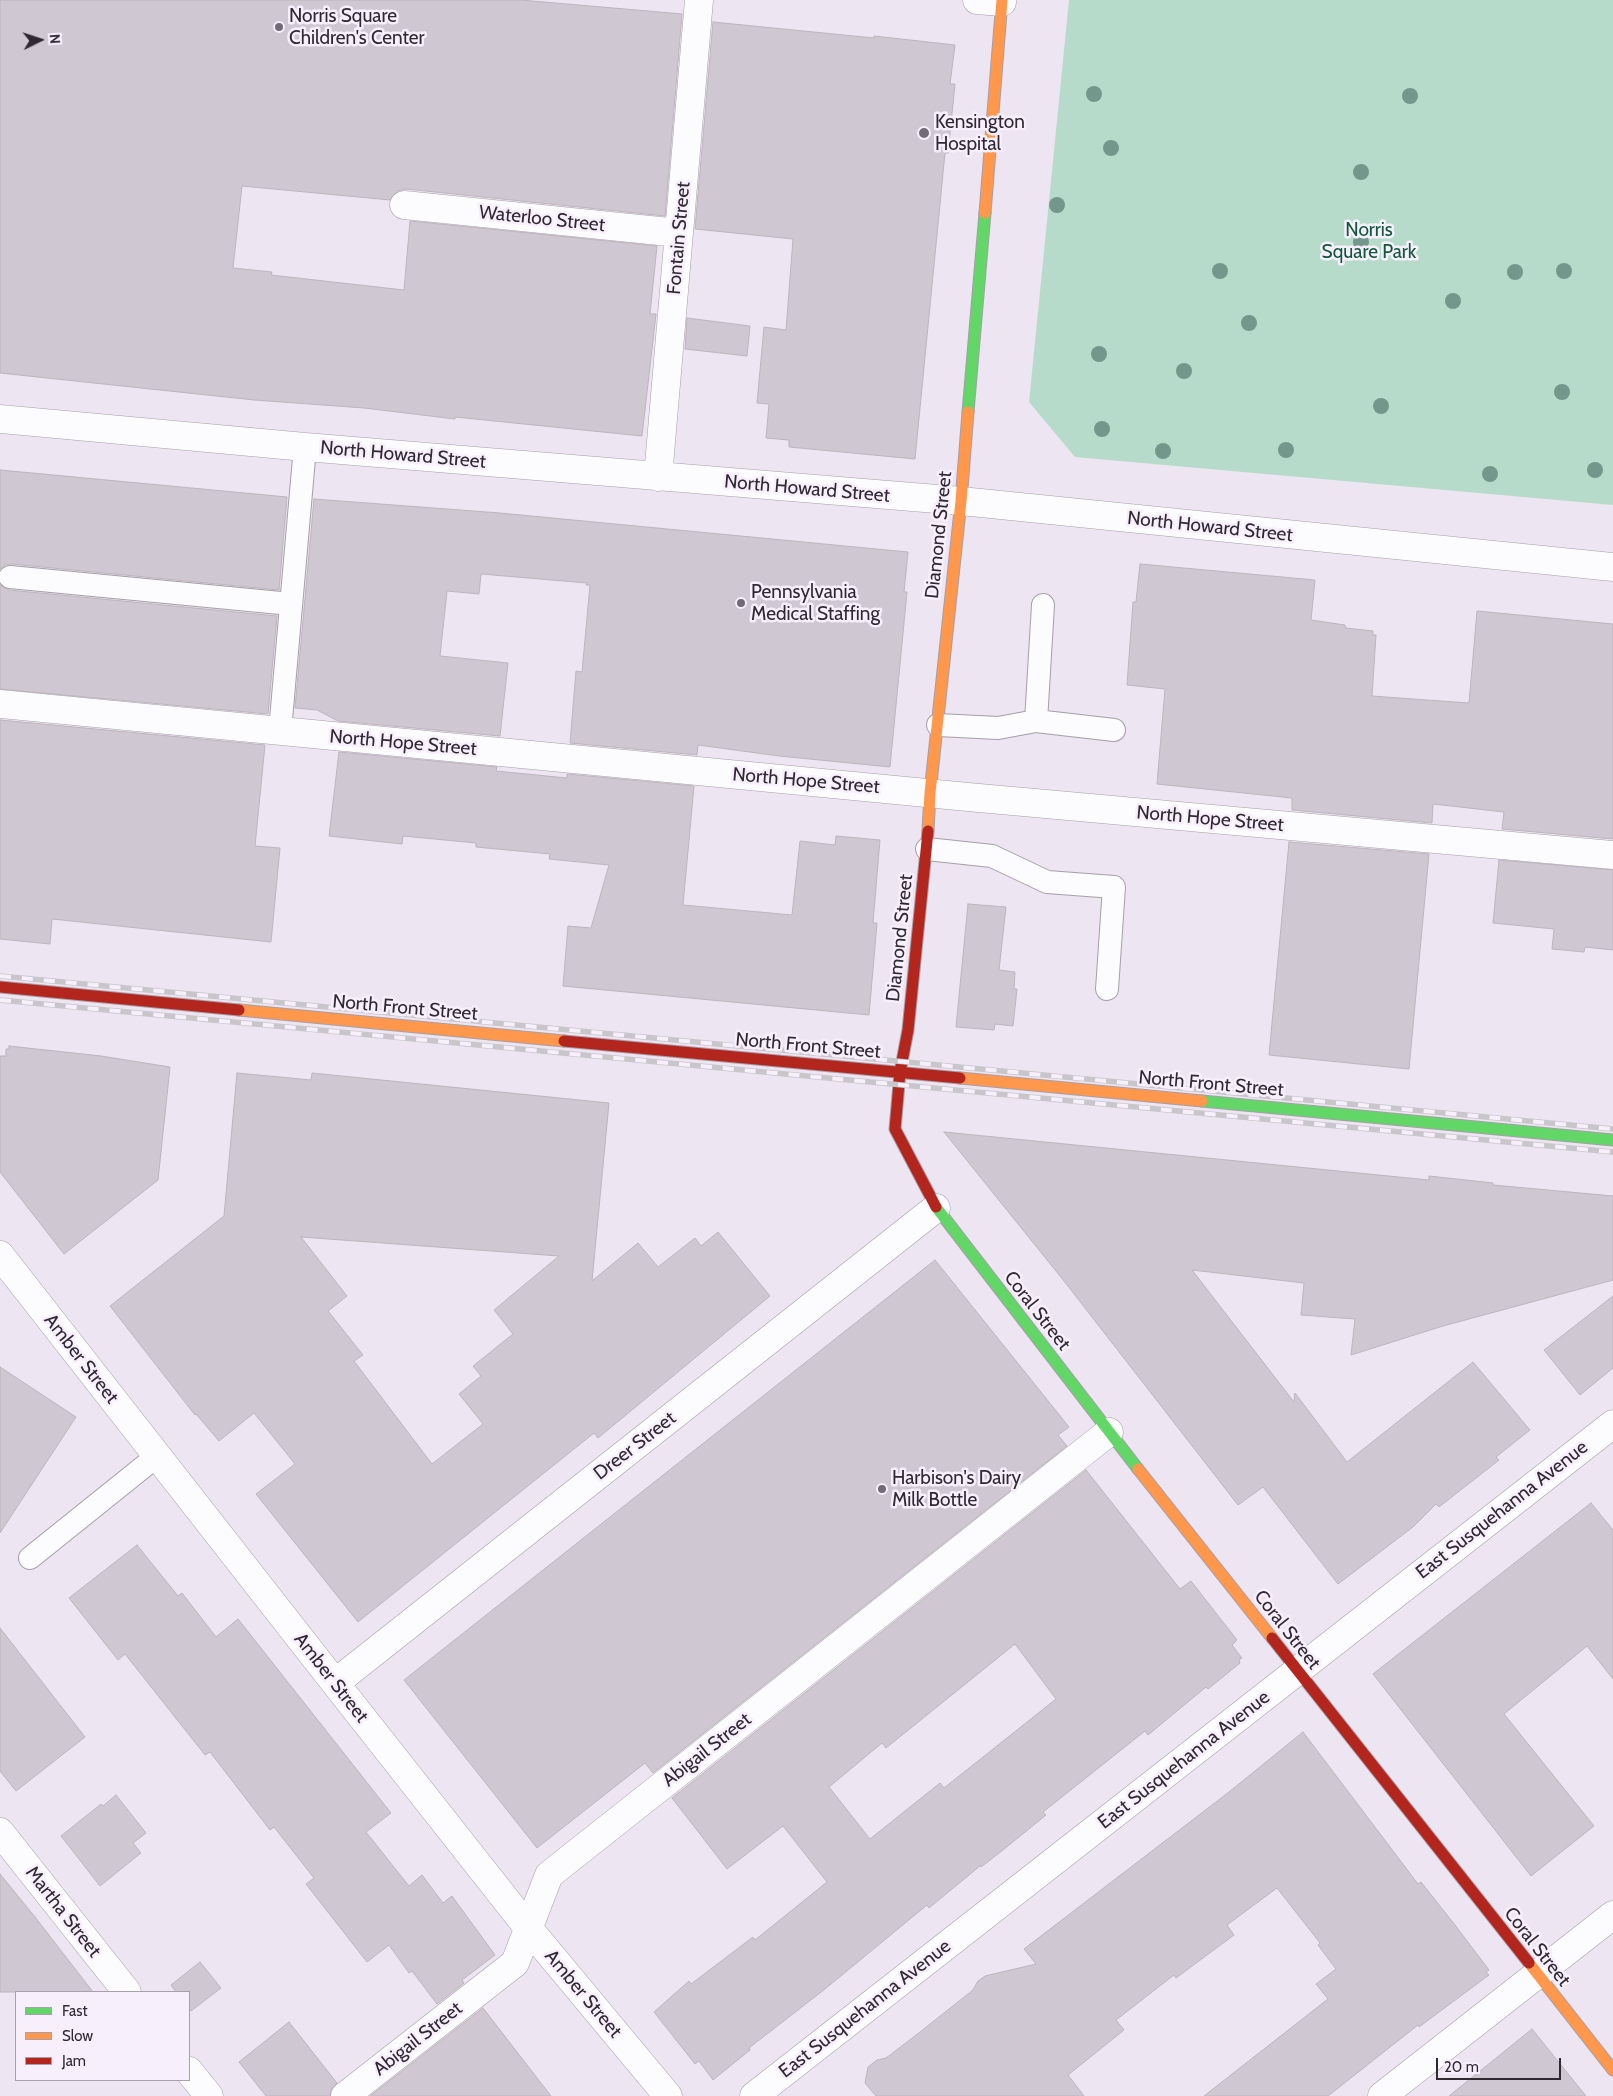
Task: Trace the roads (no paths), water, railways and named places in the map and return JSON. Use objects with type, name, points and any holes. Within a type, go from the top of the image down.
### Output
[{"type":"street","name":"Fontain Street","points":[[658,477],[699,0]]},
{"type":"street","name":"Diamond Street","points":[[936,1208],[895,1129],[900,1072],[908,1030],[927,849],[930,793],[961,501],[994,1]]},
{"type":"street","name":"Waterloo Street","points":[[404,205],[679,233]]},
{"type":"street","name":"North Howard Street","points":[[0,419],[306,447],[961,501],[1613,568]]},
{"type":"street","name":"North Hope Street","points":[[0,704],[930,793],[1613,855]]},
{"type":"street","name":"North Front Street","points":[[0,987],[1613,1140]]},
{"type":"street","name":"Coral Street","points":[[936,1208],[1109,1432],[1613,2070]]},
{"type":"street","name":"Dreer Street","points":[[335,1684],[936,1208]]},
{"type":"street","name":"Amber Street","points":[[2,1264],[157,1456],[529,1929],[668,2096]]},
{"type":"street","name":"East Susquehanna Avenue","points":[[754,2096],[1613,1424]]},
{"type":"street","name":"Abigail Street","points":[[345,2096],[515,1963],[549,1875],[1109,1432]]},
{"type":"street","name":"Martha Street","points":[[0,1832],[126,1991]]},
{"type":"street","points":[[1382,2096],[1613,1915]]},
{"type":"street","points":[[190,2072],[209,2096]]},
{"type":"lane","points":[[280,731],[306,447]]},
{"type":"lane","points":[[10,577],[291,604]]},
{"type":"lane","points":[[1036,721],[1043,605]]},
{"type":"lane","points":[[938,725],[998,728],[1036,721],[1114,730]]},
{"type":"lane","points":[[927,849],[992,856],[1048,882],[1114,887],[1107,988]]},
{"type":"lane","points":[[30,1558],[157,1456]]},
{"type":"railway","points":[[0,976],[1613,1129]]},
{"type":"railway","points":[[0,1000],[1613,1152]]},
{"type":"place","name":"Norris Square Children's Center","points":[[279,27]]},
{"type":"place","name":"Kensington Hospital","points":[[924,133]]},
{"type":"place","name":"Pennsylvania Medical Staffing","points":[[741,603]]},
{"type":"place","name":"Harbison's Dairy Milk Bottle","points":[[882,1489]]},
{"type":"park label","name":"Norris Square Park","points":[[1369,241]]}]
